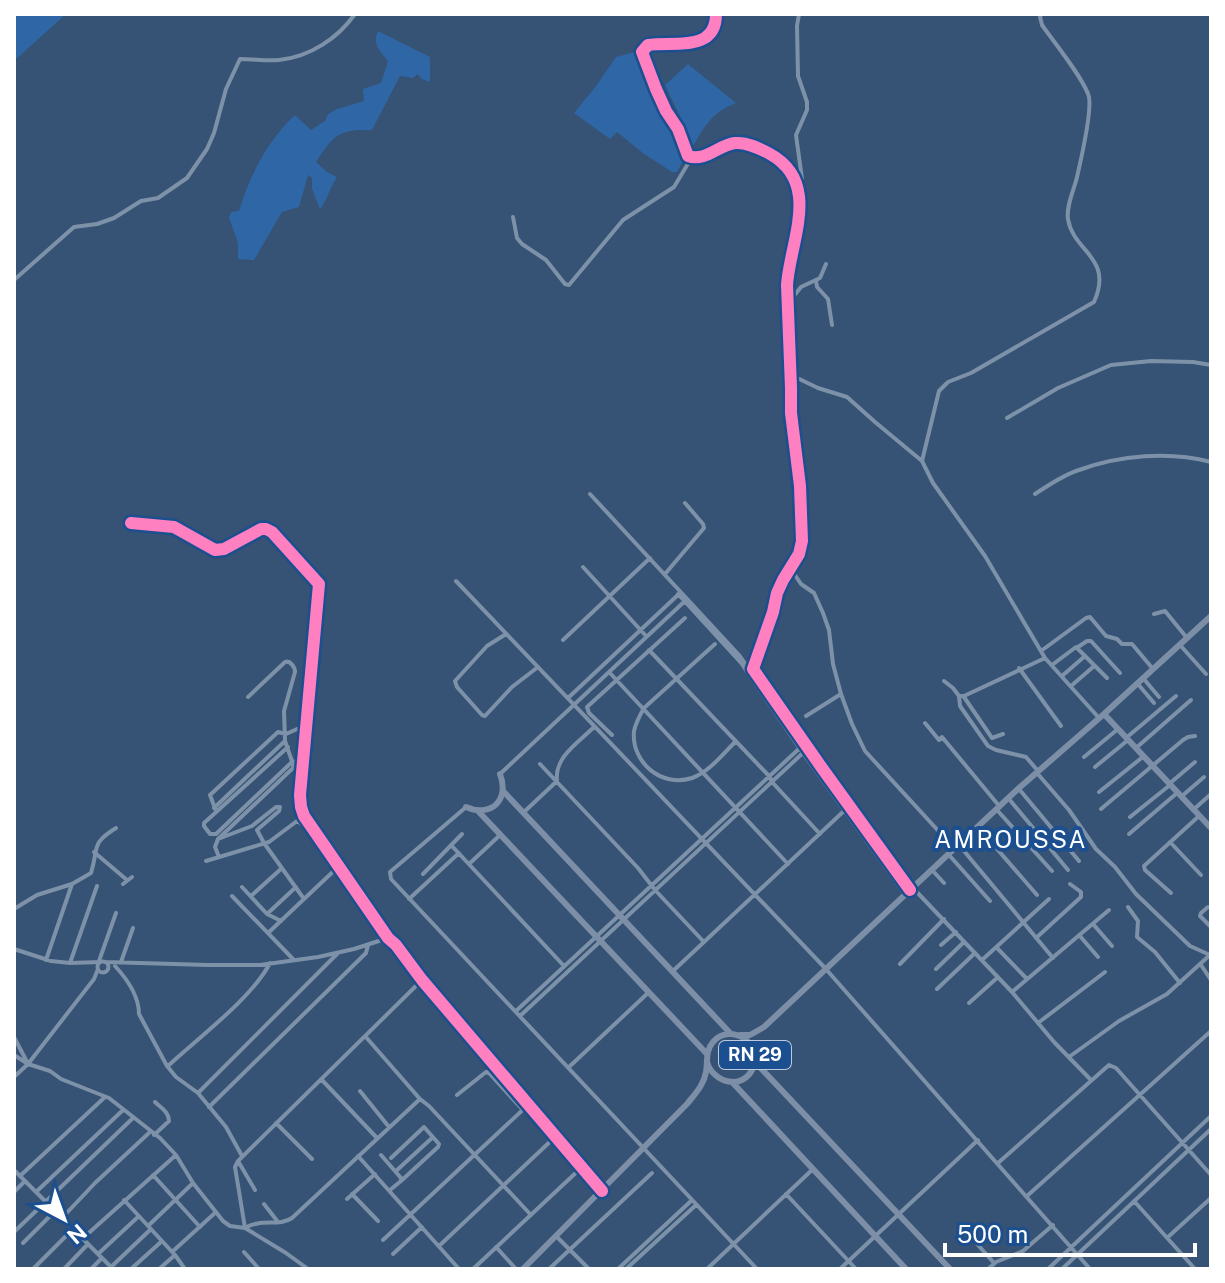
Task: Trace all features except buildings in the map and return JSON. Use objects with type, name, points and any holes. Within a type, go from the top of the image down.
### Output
[{"type":"main road","name":"RN 29","points":[[698,1091],[710,1083],[747,1076],[755,1062],[757,1037],[764,1027],[1019,788],[1211,616]]},
{"type":"main road","points":[[1102,716],[1210,824]]},
{"type":"main road","points":[[478,811],[498,803],[503,791],[500,774]]},
{"type":"main road","points":[[503,791],[731,1034]]},
{"type":"main road","points":[[466,807],[478,811],[501,834],[707,1058]]},
{"type":"main road","name":"RN 29","points":[[523,1269],[677,1116],[698,1091],[715,1040],[731,1034],[750,1035],[764,1027]]},
{"type":"main road","name":"RN 29","points":[[740,1035],[754,1049]]},
{"type":"main road","name":"RN 29","points":[[707,1058],[713,1074],[728,1082]]},
{"type":"main road","points":[[755,1062],[950,1269]]},
{"type":"main road","points":[[728,1082],[906,1269]]},
{"type":"street","points":[[14,280],[74,227],[114,218],[141,201],[158,198],[187,178],[207,149],[226,89],[240,59],[277,61],[293,57],[335,38],[355,14]]},
{"type":"street","points":[[716,14],[713,32],[705,38],[684,44],[648,45],[642,52],[688,156],[708,155],[737,143],[754,146],[774,156],[794,175],[797,185],[799,211],[788,274],[788,304],[791,413],[802,531],[799,554],[777,593],[753,669],[909,891]]},
{"type":"street","points":[[798,198],[802,179],[796,135],[807,110],[798,76],[799,14]]},
{"type":"street","points":[[922,461],[939,391],[943,386],[1094,302],[1098,293],[1100,279],[1097,267],[1070,227],[1067,215],[1077,176],[1089,97],[1042,25],[1042,14]]},
{"type":"street","points":[[513,217],[517,238],[546,260],[569,285],[623,220],[674,187],[692,157]]},
{"type":"street","points":[[788,304],[801,287],[820,278],[826,264]]},
{"type":"street","points":[[816,281],[817,287],[828,299],[832,325]]},
{"type":"street","points":[[1007,418],[1058,388],[1111,365],[1151,361],[1211,365]]},
{"type":"street","points":[[791,375],[847,397],[922,461],[933,483],[985,556],[1045,658],[1102,716]]},
{"type":"street","points":[[1035,494],[1080,469],[1119,460],[1170,456],[1211,462]]},
{"type":"street","points":[[590,494],[739,655],[845,810],[909,891],[944,919],[1091,1080]]},
{"type":"street","points":[[665,574],[704,530],[703,524],[685,503]]},
{"type":"street","points":[[131,523],[174,527],[215,550],[224,549],[266,529],[319,584],[303,765],[301,807],[304,816],[388,938],[602,1191]]},
{"type":"street","points":[[563,640],[650,558]]},
{"type":"street","points":[[583,567],[646,636]]},
{"type":"street","points":[[791,568],[801,584],[814,593],[823,613],[841,694],[865,751],[957,847],[1053,958]]},
{"type":"street","points":[[456,581],[825,968],[1090,1269]]},
{"type":"street","points":[[568,698],[680,593]]},
{"type":"street","points":[[500,774],[686,600]]},
{"type":"street","points":[[1154,614],[1165,611],[1187,638]]},
{"type":"street","points":[[1041,651],[1090,617],[1109,638],[1117,639],[1122,644],[1132,644],[1153,669]]},
{"type":"street","points":[[612,735],[587,707],[685,618]]},
{"type":"street","points":[[506,633],[487,646],[455,681],[482,715],[485,716],[512,687],[538,667]]},
{"type":"street","points":[[1052,665],[1090,640],[1120,673]]},
{"type":"street","points":[[715,644],[643,709],[634,731],[634,744],[643,764],[659,776],[670,779],[692,778],[703,772],[735,742]]},
{"type":"street","points":[[1180,645],[1206,674]]},
{"type":"street","points":[[1078,647],[1107,678]]},
{"type":"street","points":[[649,650],[820,834]]},
{"type":"street","points":[[1062,676],[1085,656]]},
{"type":"street","points":[[961,696],[1045,658]]},
{"type":"street","points":[[248,697],[285,662],[290,662],[295,672],[284,711],[286,744],[294,764]]},
{"type":"street","points":[[1071,686],[1094,666]]},
{"type":"street","points":[[1019,668],[1061,726]]},
{"type":"street","points":[[609,672],[788,864]]},
{"type":"street","points":[[944,681],[961,696],[992,738],[1003,734]]},
{"type":"street","points":[[1140,681],[1159,697]]},
{"type":"street","points":[[1140,681],[1154,703]]},
{"type":"street","points":[[806,716],[841,694]]},
{"type":"street","points":[[961,696],[960,706],[988,746],[1026,757],[1096,849],[1136,894],[1190,946],[1210,954],[1180,983],[1153,1003],[1119,1021],[1069,1057]]},
{"type":"street","points":[[1095,767],[1176,696]]},
{"type":"street","points":[[1136,748],[1191,700]]},
{"type":"street","points":[[925,723],[939,740],[942,737],[1052,871]]},
{"type":"street","points":[[215,810],[210,795],[278,732],[286,734],[306,725]]},
{"type":"street","points":[[524,812],[557,781],[561,759],[594,727]]},
{"type":"street","points":[[1084,757],[1118,729]]},
{"type":"street","points":[[1101,809],[1183,740],[1195,736]]},
{"type":"street","points":[[286,744],[215,810],[203,825],[210,834],[214,835],[294,764],[303,765]]},
{"type":"street","points":[[622,916],[655,890],[802,750]]},
{"type":"street","points":[[1099,792],[1144,756]]},
{"type":"street","points":[[1130,817],[1195,762]]},
{"type":"street","points":[[219,857],[215,845],[218,839],[294,764]]},
{"type":"street","points":[[540,764],[704,942]]},
{"type":"street","points":[[1129,834],[1204,777]]},
{"type":"street","points":[[1019,788],[1079,861]]},
{"type":"street","points":[[1193,810],[1211,794]]},
{"type":"street","points":[[1009,799],[1068,870]]},
{"type":"street","points":[[218,839],[250,828],[278,806],[281,809],[258,828],[264,843],[304,899]]},
{"type":"street","points":[[466,807],[390,872],[391,879],[757,1269]]},
{"type":"street","points":[[673,971],[845,810]]},
{"type":"street","points":[[1171,893],[1144,866],[1199,816]]},
{"type":"street","points":[[206,861],[275,839],[297,821],[316,833]]},
{"type":"street","points":[[978,827],[1037,895]]},
{"type":"street","points":[[14,909],[37,895],[72,884],[91,873],[97,844],[116,828]]},
{"type":"street","points":[[423,874],[462,834]]},
{"type":"street","points":[[469,864],[501,834]]},
{"type":"street","points":[[518,1014],[569,971],[651,885],[704,841]]},
{"type":"street","points":[[1170,842],[1201,875]]},
{"type":"street","points":[[451,845],[569,971]]},
{"type":"street","points":[[94,852],[127,881]]},
{"type":"street","points":[[409,899],[459,853]]},
{"type":"street","points":[[948,855],[990,901]]},
{"type":"street","points":[[268,933],[339,866]]},
{"type":"street","points":[[251,897],[282,868]]},
{"type":"street","points":[[932,870],[944,883]]},
{"type":"street","points":[[46,960],[72,884]]},
{"type":"street","points":[[1036,938],[1081,897],[1081,892],[1070,884]]},
{"type":"street","points":[[70,963],[97,886]]},
{"type":"street","points":[[242,887],[267,914],[281,921]]},
{"type":"street","points":[[267,914],[296,887]]},
{"type":"street","points":[[232,896],[293,959]]},
{"type":"street","points":[[982,960],[1049,899]]},
{"type":"street","points":[[1128,907],[1138,921],[1137,937],[1155,952],[1180,983]]},
{"type":"street","points":[[1208,907],[1200,916],[1211,927]]},
{"type":"street","points":[[1012,992],[1109,910]]},
{"type":"street","points":[[14,1077],[28,1064],[94,979],[116,913]]},
{"type":"street","points":[[900,964],[944,919]]},
{"type":"street","points":[[1093,924],[1112,946]]},
{"type":"street","points":[[94,979],[122,962],[133,928]]},
{"type":"street","points":[[941,945],[956,932]]},
{"type":"street","points":[[1079,935],[1098,957]]},
{"type":"street","points":[[100,964],[260,965],[340,952],[388,938]]},
{"type":"street","points":[[518,1014],[564,966],[599,938]]},
{"type":"street","points":[[936,969],[964,942]]},
{"type":"street","points":[[209,1107],[366,953],[368,945]]},
{"type":"street","points":[[996,947],[1027,979]]},
{"type":"street","points":[[14,949],[46,960],[109,966],[106,971]]},
{"type":"street","points":[[198,1093],[340,952]]},
{"type":"street","points":[[937,989],[975,953]]},
{"type":"street","points":[[167,1066],[245,996],[270,963]]},
{"type":"street","points":[[100,964],[106,971]]},
{"type":"street","points":[[1201,964],[1211,980]]},
{"type":"street","points":[[115,966],[127,979],[139,1005],[139,1014],[167,1066],[198,1093],[226,1127],[242,1156]]},
{"type":"street","points":[[1038,1023],[1105,972]]},
{"type":"street","points":[[969,1003],[998,977]]},
{"type":"street","points":[[245,1228],[235,1167],[238,1161],[422,980]]},
{"type":"street","points":[[568,1068],[649,992]]},
{"type":"street","points":[[1027,1196],[1211,1031]]},
{"type":"street","points":[[365,1036],[420,1099],[531,1215]]},
{"type":"street","points":[[14,1037],[28,1064]]},
{"type":"street","points":[[14,1055],[105,1097],[123,1110],[169,1146],[193,1183],[230,1226],[245,1228],[308,1269]]},
{"type":"street","points":[[998,1163],[1107,1065],[1112,1065],[1211,1175]]},
{"type":"street","points":[[457,1095],[486,1072],[523,1110]]},
{"type":"street","points":[[321,1079],[377,1138]]},
{"type":"street","points":[[360,1091],[389,1127]]},
{"type":"street","points":[[20,1176],[105,1097]]},
{"type":"street","points":[[245,1228],[250,1224],[286,1222],[292,1218],[420,1099]]},
{"type":"street","points":[[62,1218],[95,1183],[169,1121],[168,1114],[155,1102]]},
{"type":"street","points":[[383,1240],[528,1105]]},
{"type":"street","points":[[36,1192],[123,1110]]},
{"type":"street","points":[[1048,1269],[1211,1116]]},
{"type":"street","points":[[14,1232],[133,1118]]},
{"type":"street","points":[[276,1123],[312,1159]]},
{"type":"street","points":[[390,1190],[439,1144],[422,1128],[391,1158]]},
{"type":"street","points":[[1062,1269],[1211,1129]]},
{"type":"street","points":[[396,1171],[433,1137]]},
{"type":"street","points":[[439,1246],[555,1137]]},
{"type":"street","points":[[840,1269],[978,1140]]},
{"type":"street","points":[[82,1239],[176,1155]]},
{"type":"street","points":[[381,1155],[401,1181]]},
{"type":"street","points":[[358,1156],[459,1269]]},
{"type":"street","points":[[238,1161],[255,1190]]},
{"type":"street","points":[[473,1269],[581,1168]]},
{"type":"street","points":[[707,1269],[813,1169]]},
{"type":"street","points":[[14,1170],[112,1268],[193,1183]]},
{"type":"street","points":[[549,1269],[652,1173]]},
{"type":"street","points":[[347,1199],[375,1174]]},
{"type":"street","points":[[153,1175],[200,1227]]},
{"type":"street","points":[[14,1192],[25,1181]]},
{"type":"street","points":[[352,1194],[378,1221]]},
{"type":"street","points":[[786,1194],[856,1269]]},
{"type":"street","points":[[1168,1238],[1211,1198]]},
{"type":"street","points":[[124,1200],[185,1269]]},
{"type":"street","points":[[626,1269],[692,1200]]},
{"type":"street","points":[[1134,1201],[1195,1269]]},
{"type":"street","points":[[264,1204],[278,1222]]},
{"type":"street","points":[[618,1269],[696,1205]]},
{"type":"street","points":[[23,1243],[55,1211]]},
{"type":"street","points":[[159,1269],[216,1212]]},
{"type":"street","points":[[91,1269],[139,1216]]},
{"type":"street","points":[[988,1269],[994,1263],[1023,1251],[1053,1225]]},
{"type":"street","points":[[393,1254],[422,1227]]},
{"type":"street","points":[[962,1227],[994,1263]]},
{"type":"street","points":[[33,1269],[73,1229]]},
{"type":"street","points":[[556,1236],[589,1269]]},
{"type":"street","points":[[131,1269],[162,1241]]},
{"type":"street","points":[[64,1269],[88,1244]]},
{"type":"street","points":[[496,1247],[516,1269]]},
{"type":"street","points":[[244,1252],[259,1269]]},
{"type":"shaded area","points":[[14,14],[66,14],[14,61]]},
{"type":"shaded area","points":[[378,31],[430,57],[430,82],[417,74],[413,78],[400,76],[372,130],[351,131],[338,136],[316,162],[337,177],[320,209],[312,189],[312,178],[308,175],[299,207],[282,212],[254,260],[238,259],[238,243],[229,218],[231,212],[239,211],[248,184],[268,147],[295,115],[311,130],[337,109],[364,101],[363,89],[381,83],[388,61],[376,44]]},
{"type":"shaded area","points":[[641,50],[660,107],[679,137],[683,161],[677,172],[644,154],[617,132],[610,139],[574,113],[616,57]]},
{"type":"shaded area","points":[[688,64],[736,103],[714,117],[690,151],[687,131],[665,85]]},
{"type":"cycle path","points":[[716,14],[709,35],[701,40],[648,45],[642,52],[688,156],[701,157],[735,143],[753,146],[786,166],[795,181],[799,197],[797,232],[787,285],[791,413],[800,486],[802,541],[799,554],[777,593],[753,669],[910,890]]},
{"type":"cycle path","points":[[131,523],[174,527],[215,550],[224,549],[266,529],[319,584],[300,795],[304,816],[388,938],[602,1191]]},
{"type":"district","name":"AMROUSSA","points":[[1011,840]]}]
